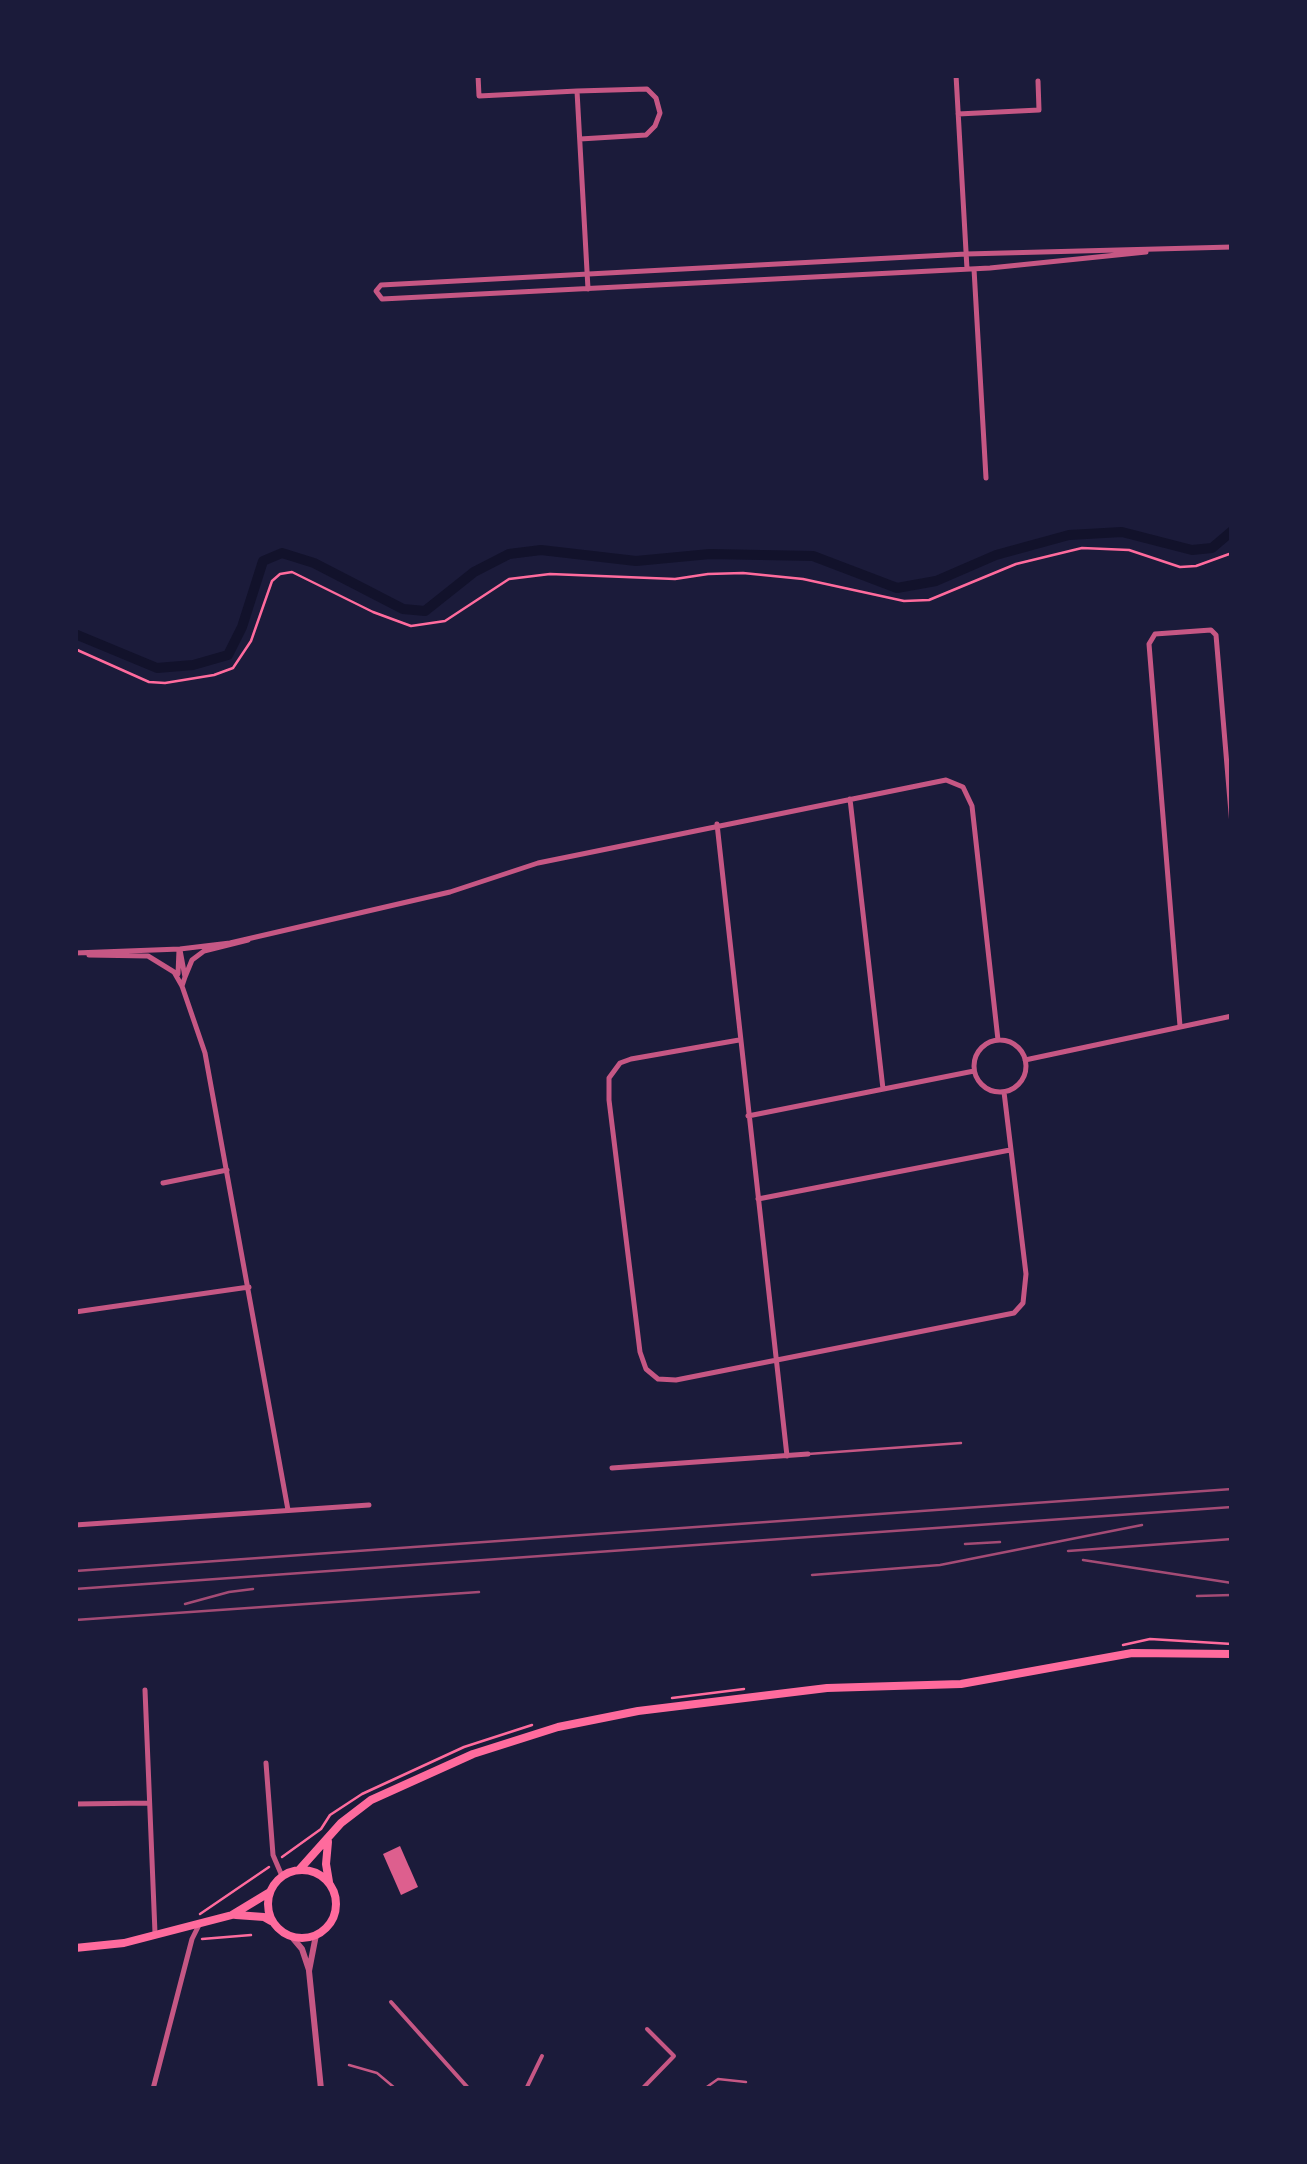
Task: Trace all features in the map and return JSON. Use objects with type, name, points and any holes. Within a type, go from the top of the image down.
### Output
[{"type":"main road","points":[[299,1870],[341,1823],[372,1800],[519,1738],[588,1721],[638,1711],[826,1688],[961,1684],[1151,1651],[1232,1654]]},
{"type":"main road","points":[[75,1948],[155,1936],[197,1921],[232,1915],[264,1917],[291,1936],[316,1935],[327,1927],[334,1914],[335,1896],[326,1864],[329,1837]]},
{"type":"main road","points":[[232,1915],[270,1892],[282,1876],[299,1870],[310,1870],[329,1883]]},
{"type":"main road","points":[[270,1892],[268,1904],[273,1922]]},
{"type":"street","points":[[478,75],[479,96],[647,89],[656,98],[660,113],[656,126],[646,135],[579,139]]},
{"type":"street","points":[[956,75],[966,254],[971,269],[986,478]]},
{"type":"street","points":[[958,114],[1039,110],[1038,81]]},
{"type":"street","points":[[577,91],[588,289]]},
{"type":"street","points":[[1146,252],[966,254],[381,286],[376,292],[382,299],[971,269],[1232,247]]},
{"type":"street","points":[[1180,1026],[1150,644],[1156,634],[1211,630],[1216,636],[1232,825]]},
{"type":"street","points":[[75,952],[180,949],[250,938],[450,892],[538,863],[946,780],[963,787],[968,794],[998,1040]]},
{"type":"street","points":[[850,798],[883,1089]]},
{"type":"street","points":[[717,824],[787,1456]]},
{"type":"street","points":[[181,977],[192,960],[204,951],[242,944],[250,938]]},
{"type":"street","points":[[180,949],[182,986],[205,1053],[288,1510]]},
{"type":"street","points":[[75,952],[113,958],[148,956],[181,977]]},
{"type":"street","points":[[1025,1060],[1232,1016]]},
{"type":"street","points":[[740,1040],[620,1063],[609,1078],[608,1100],[640,1352],[651,1376],[666,1381],[1014,1312],[1023,1304],[1026,1274],[1004,1092]]},
{"type":"street","points":[[998,1040],[1013,1044],[1025,1060],[1020,1084],[1004,1092],[986,1089],[974,1070],[978,1052],[998,1040]]},
{"type":"street","points":[[748,1116],[974,1070]]},
{"type":"street","points":[[758,1198],[1011,1149]]},
{"type":"street","points":[[163,1183],[227,1170]]},
{"type":"street","points":[[75,1312],[249,1287]]},
{"type":"street","points":[[612,1468],[808,1454]]},
{"type":"street","points":[[75,1525],[369,1505]]},
{"type":"street","points":[[144,1690],[155,1936]]},
{"type":"street","points":[[266,1763],[273,1856],[282,1876]]},
{"type":"street","points":[[75,1804],[150,1804]]},
{"type":"street","points":[[153,2089],[197,1921]]},
{"type":"street","points":[[310,1971],[316,1935]]},
{"type":"street","points":[[291,1936],[302,1949],[310,1971],[321,2089]]},
{"type":"street","points":[[391,2002],[469,2089]]},
{"type":"street","points":[[642,2089],[674,2056],[647,2028]]},
{"type":"street","points":[[526,2089],[542,2056]]},
{"type":"lane","points":[[808,1454],[961,1444]]},
{"type":"lane","points":[[349,2064],[378,2072],[396,2089]]},
{"type":"lane","points":[[704,2089],[718,2079],[746,2082]]},
{"type":"path","points":[[75,649],[149,682],[165,684],[224,672],[242,658],[272,581],[280,574],[292,572],[411,626],[445,621],[509,578],[550,574],[675,579],[743,573],[803,579],[904,601],[930,600],[1016,564],[1082,548],[1129,550],[1180,567],[1196,566],[1232,552]]},
{"type":"path","points":[[281,1858],[321,1829]]},
{"type":"path","points":[[197,1921],[269,1866]]},
{"type":"path","points":[[200,1939],[251,1935]]},
{"type":"building","points":[[400,1846],[418,1887],[401,1895],[383,1854]]},
{"type":"waterway","points":[[75,634],[157,668],[193,665],[228,655],[242,627],[263,561],[282,553],[314,563],[403,609],[425,611],[474,572],[509,554],[541,550],[636,561],[710,554],[813,556],[897,588],[936,581],[996,555],[1069,535],[1122,532],[1192,550],[1212,548],[1232,531]]},
{"type":"railway","points":[[75,1571],[1232,1489]]},
{"type":"railway","points":[[75,1589],[1232,1507]]},
{"type":"railway","points":[[812,1575],[940,1565],[1142,1525]]},
{"type":"railway","points":[[1068,1551],[1232,1539]]},
{"type":"railway","points":[[965,1544],[1000,1542]]},
{"type":"railway","points":[[1083,1560],[1232,1583]]},
{"type":"railway","points":[[185,1604],[253,1589]]},
{"type":"railway","points":[[75,1620],[479,1592]]},
{"type":"railway","points":[[1197,1596],[1232,1595]]}]
